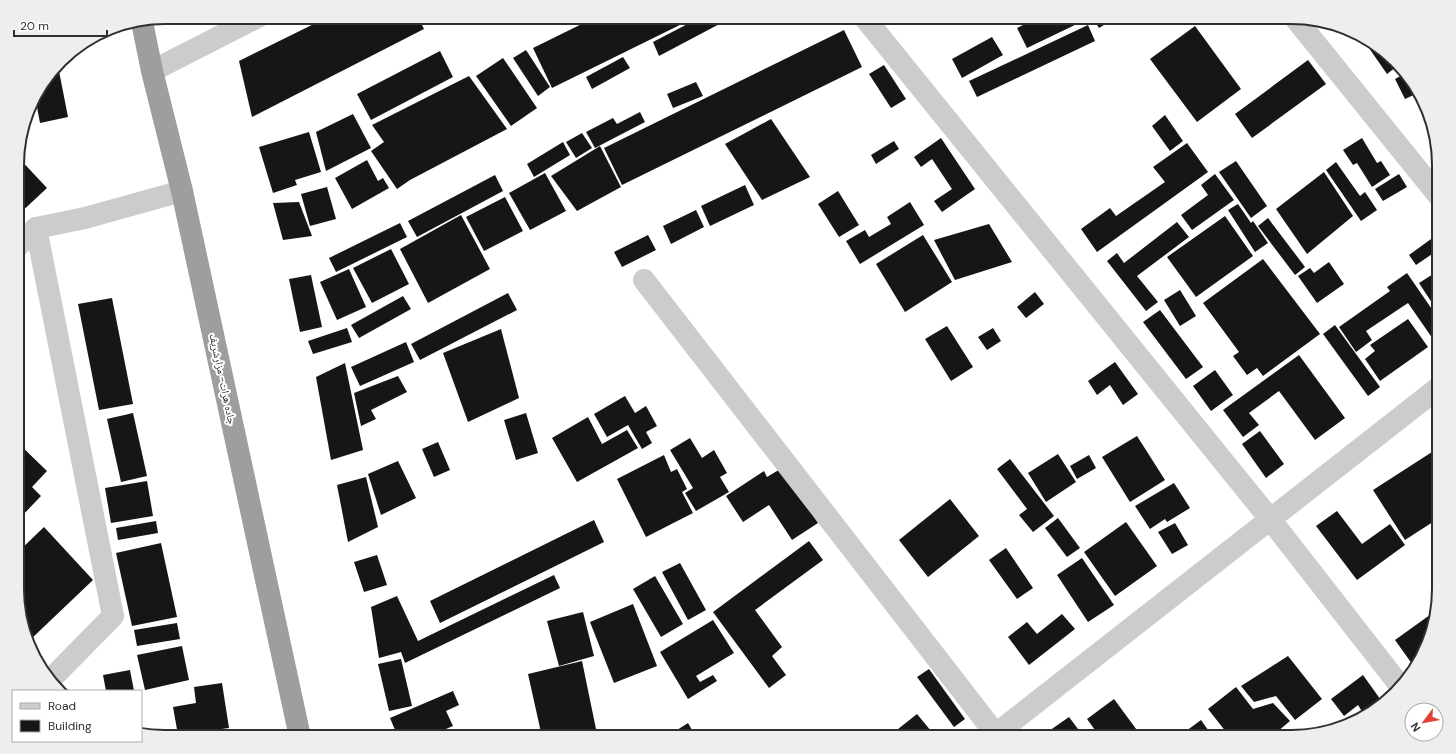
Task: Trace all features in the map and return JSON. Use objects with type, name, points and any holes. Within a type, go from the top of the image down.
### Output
[{"type":"highway","name":"جاده هرات- مزارشریف","points":[[143,26],[152,71],[182,191],[298,730]]},
{"type":"street","points":[[152,71],[244,24]]},
{"type":"street","points":[[870,24],[1270,519],[1397,682]]},
{"type":"street","points":[[1300,24],[1432,188]]},
{"type":"street","points":[[24,240],[36,228],[85,218],[182,191]]},
{"type":"street","points":[[36,228],[113,616],[54,676]]},
{"type":"street","points":[[644,280],[990,730]]},
{"type":"street","points":[[1003,730],[1432,393]]},
{"type":"building","points":[[314,24],[422,24],[424,29],[252,117],[239,61]]},
{"type":"building","points":[[582,24],[682,24],[552,88],[533,48]]},
{"type":"building","points":[[688,24],[719,24],[659,56],[653,42]]},
{"type":"building","points":[[1025,24],[1077,24],[1027,48],[1017,28]]},
{"type":"building","points":[[1096,24],[1106,24],[1099,28]]},
{"type":"building","points":[[1088,25],[1095,41],[977,97],[969,81]]},
{"type":"building","points":[[1195,26],[1241,89],[1197,122],[1150,59]]},
{"type":"building","points":[[844,30],[862,67],[622,185],[604,148]]},
{"type":"building","points":[[992,37],[1003,55],[962,78],[952,59]]},
{"type":"building","points":[[1369,48],[1377,53],[1394,69],[1387,74]]},
{"type":"building","points":[[526,50],[550,87],[538,96],[513,58]]},
{"type":"building","points":[[440,51],[453,77],[371,120],[357,94]]},
{"type":"building","points":[[623,57],[630,68],[592,89],[586,77]]},
{"type":"building","points":[[503,58],[537,108],[511,126],[476,76]]},
{"type":"building","points":[[1308,60],[1326,84],[1252,138],[1235,114]]},
{"type":"building","points":[[884,65],[906,99],[891,108],[869,74]]},
{"type":"building","points":[[59,72],[68,117],[40,123],[37,107],[53,79]]},
{"type":"building","points":[[469,76],[507,129],[410,180],[397,189],[371,151],[384,142],[372,125]]},
{"type":"building","points":[[1400,76],[1413,95],[1405,99],[1395,79]]},
{"type":"building","points":[[696,82],[703,96],[673,108],[667,94]]},
{"type":"building","points":[[640,112],[645,122],[595,148],[586,132],[613,118],[617,124]]},
{"type":"building","points":[[353,114],[371,148],[326,171],[316,132]]},
{"type":"building","points":[[1165,115],[1183,141],[1170,151],[1152,126]]},
{"type":"building","points":[[771,119],[810,177],[762,200],[725,144]]},
{"type":"building","points":[[309,132],[321,172],[295,180],[297,185],[273,193],[259,147]]},
{"type":"building","points":[[582,133],[592,148],[576,158],[566,142]]},
{"type":"building","points":[[941,138],[975,189],[942,212],[934,201],[952,189],[932,159],[921,167],[914,157]]},
{"type":"building","points":[[1362,138],[1377,163],[1381,161],[1390,175],[1372,187],[1357,163],[1353,165],[1343,150]]},
{"type":"building","points":[[894,141],[899,149],[876,164],[871,155]]},
{"type":"building","points":[[563,142],[570,155],[534,177],[527,164]]},
{"type":"building","points":[[1187,143],[1208,172],[1097,252],[1081,229],[1110,208],[1116,216],[1165,182],[1153,167]]},
{"type":"building","points":[[600,146],[621,187],[577,211],[551,176]]},
{"type":"building","points":[[367,160],[378,181],[383,178],[389,188],[352,209],[335,178]]},
{"type":"building","points":[[1236,161],[1267,206],[1251,218],[1219,172]]},
{"type":"building","points":[[1336,162],[1360,196],[1365,192],[1377,210],[1361,221],[1326,170]]},
{"type":"building","points":[[24,163],[47,188],[24,209]]},
{"type":"building","points":[[1324,172],[1353,216],[1307,254],[1276,209]]},
{"type":"building","points":[[545,173],[566,211],[530,230],[509,193]]},
{"type":"building","points":[[1215,174],[1234,200],[1192,230],[1181,215],[1208,195],[1201,185]]},
{"type":"building","points":[[1399,174],[1407,187],[1383,201],[1375,189]]},
{"type":"building","points":[[495,175],[503,191],[417,237],[408,221]]},
{"type":"building","points":[[745,185],[754,205],[710,226],[701,206]]},
{"type":"building","points":[[327,187],[336,219],[310,226],[301,194]]},
{"type":"building","points":[[838,191],[859,225],[839,237],[818,204]]},
{"type":"building","points":[[505,197],[523,231],[484,251],[466,217]]},
{"type":"building","points":[[299,202],[312,236],[283,240],[273,203]]},
{"type":"building","points":[[910,202],[924,225],[860,264],[846,241],[865,230],[869,237],[891,224],[887,217]]},
{"type":"building","points":[[1238,204],[1251,223],[1253,221],[1268,243],[1255,252],[1228,210]]},
{"type":"building","points":[[696,210],[704,227],[671,244],[663,226]]},
{"type":"building","points":[[461,215],[490,269],[428,303],[400,249]]},
{"type":"building","points":[[1225,216],[1253,256],[1196,297],[1167,257]]},
{"type":"building","points":[[1268,218],[1305,267],[1295,275],[1258,226]]},
{"type":"building","points":[[1177,222],[1189,237],[1137,276],[1158,302],[1146,311],[1107,261],[1117,253],[1124,263]]},
{"type":"building","points":[[400,223],[407,237],[336,272],[329,258]]},
{"type":"building","points":[[989,224],[1012,262],[955,280],[934,240]]},
{"type":"building","points":[[648,235],[656,250],[622,267],[614,252]]},
{"type":"building","points":[[923,235],[952,282],[905,312],[876,264]]},
{"type":"building","points":[[1432,238],[1432,254],[1416,265],[1409,255]]},
{"type":"building","points":[[391,249],[409,284],[372,303],[353,268]]},
{"type":"building","points":[[1263,259],[1320,334],[1263,376],[1257,368],[1247,375],[1233,356],[1239,352],[1203,303]]},
{"type":"building","points":[[1329,262],[1344,284],[1317,303],[1298,276],[1310,268],[1314,273]]},
{"type":"building","points":[[349,269],[366,307],[337,320],[320,282]]},
{"type":"building","points":[[1407,273],[1432,309],[1432,338],[1408,303],[1366,331],[1372,340],[1356,352],[1339,327],[1390,291],[1387,287]]},
{"type":"building","points":[[311,275],[322,327],[300,332],[289,279]]},
{"type":"building","points":[[1432,275],[1432,303],[1419,283]]},
{"type":"building","points":[[1180,290],[1196,316],[1180,326],[1164,300]]},
{"type":"building","points":[[1035,292],[1044,304],[1026,318],[1017,307]]},
{"type":"building","points":[[508,293],[517,310],[420,360],[411,344]]},
{"type":"building","points":[[403,296],[411,309],[359,338],[351,325]]},
{"type":"building","points":[[112,298],[133,404],[99,410],[78,304]]},
{"type":"building","points":[[1160,310],[1203,367],[1186,379],[1143,322]]},
{"type":"building","points":[[1408,319],[1428,347],[1380,381],[1365,359],[1375,351],[1370,345]]},
{"type":"building","points":[[1335,325],[1380,387],[1368,396],[1323,334]]},
{"type":"building","points":[[947,326],[973,367],[951,381],[925,339]]},
{"type":"building","points":[[347,328],[352,342],[313,354],[308,341]]},
{"type":"building","points":[[993,328],[1001,341],[987,350],[978,337]]},
{"type":"building","points":[[501,329],[519,398],[468,422],[443,353]]},
{"type":"building","points":[[406,342],[414,362],[360,386],[351,367]]},
{"type":"building","points":[[1299,355],[1345,418],[1315,440],[1279,391],[1249,413],[1259,425],[1243,437],[1223,410]]},
{"type":"building","points":[[1115,362],[1138,394],[1123,405],[1110,385],[1097,395],[1088,381]]},
{"type":"building","points":[[345,363],[363,450],[331,460],[316,377]]},
{"type":"building","points":[[1215,370],[1233,395],[1211,411],[1193,386]]},
{"type":"building","points":[[398,376],[407,392],[371,410],[376,419],[361,426],[354,393]]},
{"type":"building","points":[[625,396],[635,413],[646,406],[657,426],[646,432],[652,443],[642,449],[628,425],[607,437],[594,414]]},
{"type":"building","points":[[133,413],[147,476],[121,482],[107,419]]},
{"type":"building","points":[[526,413],[538,453],[516,460],[504,420]]},
{"type":"building","points":[[588,417],[602,444],[627,430],[638,448],[577,482],[552,438]]},
{"type":"building","points":[[1260,431],[1284,464],[1266,478],[1242,444]]},
{"type":"building","points":[[1137,436],[1165,480],[1130,502],[1102,457]]},
{"type":"building","points":[[690,438],[702,458],[714,450],[727,473],[720,477],[729,492],[696,511],[685,493],[693,488],[670,450]]},
{"type":"building","points":[[438,442],[450,470],[434,477],[422,449]]},
{"type":"building","points":[[24,449],[47,471],[32,487],[41,496],[24,514]]},
{"type":"building","points":[[1432,452],[1432,523],[1405,540],[1373,490]]},
{"type":"building","points":[[1058,454],[1076,482],[1046,502],[1028,473]]},
{"type":"building","points":[[664,455],[671,472],[677,469],[687,489],[682,492],[693,513],[646,537],[617,479]]},
{"type":"building","points":[[1089,455],[1096,468],[1077,479],[1070,466]]},
{"type":"building","points":[[1010,459],[1054,516],[1033,532],[1019,515],[1027,509],[997,469]]},
{"type":"building","points":[[398,461],[416,498],[381,515],[368,474]]},
{"type":"building","points":[[782,468],[818,523],[792,540],[769,505],[743,522],[726,496],[764,471],[767,477]]},
{"type":"building","points":[[366,477],[378,527],[348,542],[337,485]]},
{"type":"building","points":[[147,481],[153,516],[111,523],[105,488]]},
{"type":"building","points":[[1174,483],[1190,508],[1167,522],[1165,519],[1150,529],[1135,506]]},
{"type":"building","points":[[950,499],[979,536],[928,577],[899,540]]},
{"type":"building","points":[[1337,511],[1362,544],[1390,524],[1405,545],[1357,580],[1316,526]]},
{"type":"building","points":[[1058,518],[1080,548],[1067,557],[1045,528]]},
{"type":"building","points":[[594,520],[604,542],[440,623],[430,601]]},
{"type":"building","points":[[156,521],[158,533],[118,540],[116,528]]},
{"type":"building","points":[[1126,522],[1157,566],[1115,596],[1084,552]]},
{"type":"building","points":[[1175,523],[1188,545],[1172,554],[1158,532]]},
{"type":"building","points":[[44,527],[93,580],[33,638],[24,598],[24,546]]},
{"type":"building","points":[[809,541],[823,560],[755,610],[782,647],[772,656],[786,675],[769,688],[713,612]]},
{"type":"building","points":[[161,543],[177,617],[132,626],[116,553]]},
{"type":"building","points":[[1006,548],[1033,588],[1017,599],[989,560]]},
{"type":"building","points":[[377,555],[387,585],[364,592],[354,562]]},
{"type":"building","points":[[1082,558],[1114,605],[1088,622],[1057,575]]},
{"type":"building","points":[[680,563],[706,610],[688,620],[662,572]]},
{"type":"building","points":[[554,575],[560,588],[405,663],[401,652],[379,658],[371,607],[397,596],[418,641]]},
{"type":"building","points":[[655,576],[683,624],[661,637],[633,589]]},
{"type":"building","points":[[633,604],[657,666],[614,683],[590,622]]},
{"type":"building","points":[[583,612],[594,656],[559,666],[547,621]]},
{"type":"building","points":[[1062,614],[1075,629],[1029,665],[1008,637],[1027,622],[1037,634]]},
{"type":"building","points":[[1429,616],[1425,634],[1411,662],[1395,640]]},
{"type":"building","points":[[713,620],[734,653],[696,676],[700,682],[713,675],[717,681],[688,699],[660,652]]},
{"type":"building","points":[[177,623],[180,639],[137,646],[134,630]]},
{"type":"building","points":[[182,646],[189,680],[145,690],[137,655]]},
{"type":"building","points":[[1288,656],[1322,699],[1295,720],[1276,696],[1254,702],[1241,686]]},
{"type":"building","points":[[401,659],[412,706],[389,711],[378,664]]},
{"type":"building","points":[[582,661],[596,729],[540,730],[528,674]]},
{"type":"building","points":[[929,669],[965,719],[954,727],[917,677]]},
{"type":"building","points":[[130,670],[134,690],[106,690],[103,675]]},
{"type":"building","points":[[1363,675],[1380,699],[1362,711],[1358,705],[1344,716],[1331,699]]},
{"type":"building","points":[[222,683],[229,728],[214,730],[177,730],[173,707],[196,703],[194,687]]},
{"type":"building","points":[[1236,687],[1253,709],[1273,703],[1290,721],[1279,730],[1224,730],[1208,709]]},
{"type":"building","points":[[453,691],[459,705],[446,711],[453,726],[444,730],[395,730],[390,718]]},
{"type":"building","points":[[1114,699],[1137,730],[1095,730],[1087,719]]},
{"type":"building","points":[[917,714],[930,730],[897,730]]},
{"type":"building","points":[[1069,717],[1079,730],[1050,730]]},
{"type":"building","points":[[1201,720],[1208,730],[1187,730]]},
{"type":"building","points":[[688,723],[692,730],[677,730]]}]
